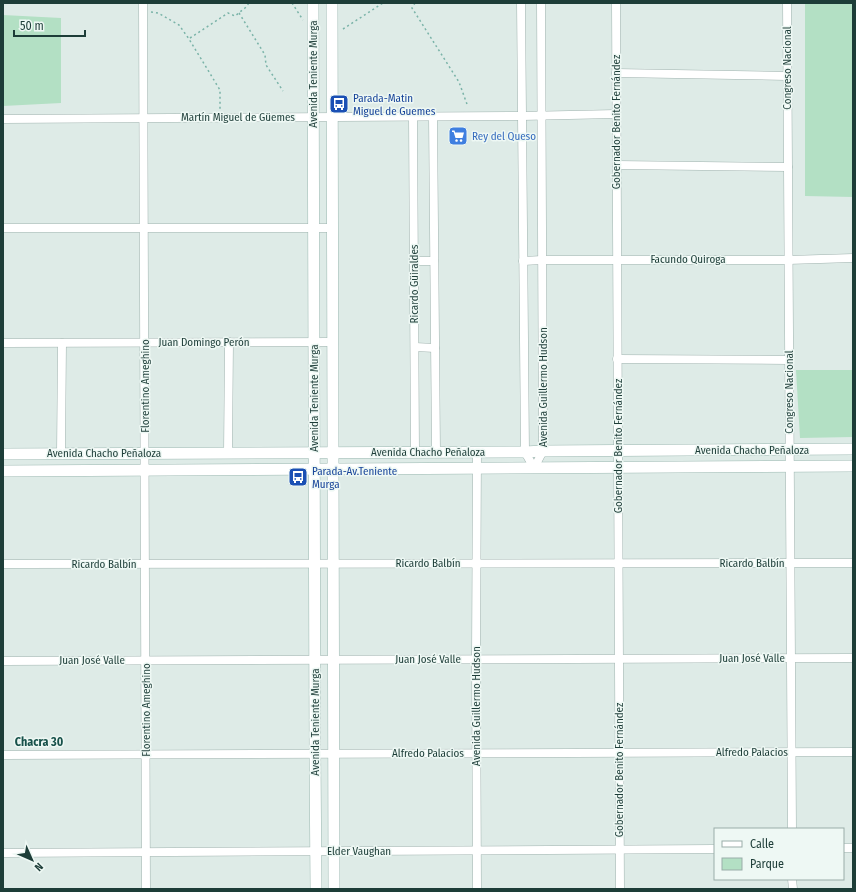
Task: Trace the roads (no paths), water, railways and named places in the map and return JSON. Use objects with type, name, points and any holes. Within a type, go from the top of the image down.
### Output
[{"type":"main road","name":"Avenida Teniente Murga","points":[[313,3],[316,889]]},
{"type":"main road","name":"Avenida Teniente Murga","points":[[332,3],[334,889]]},
{"type":"main road","name":"Avenida Chacho Peñaloza","points":[[3,454],[853,449]]},
{"type":"main road","name":"Avenida Chacho Peñaloza","points":[[3,471],[853,466]]},
{"type":"street","name":"Avenida Guillermo Hudson","points":[[521,3],[525,452],[534,468]]},
{"type":"street","name":"Avenida Guillermo Hudson","points":[[534,468],[543,451],[542,3]]},
{"type":"street","name":"Gobernador Benito Fernández","points":[[616,3],[620,889]]},
{"type":"street","name":"Congreso Nacional","points":[[787,3],[792,828]]},
{"type":"street","name":"Florentino Ameghino","points":[[143,7],[146,889]]},
{"type":"street","points":[[616,73],[787,76]]},
{"type":"street","name":"Martín Miguel de Güemes","points":[[3,119],[522,116],[616,114]]},
{"type":"street","name":"Ricardo Güiraldes","points":[[413,116],[415,452]]},
{"type":"street","name":"Ricardo Güiraldes","points":[[433,116],[436,452]]},
{"type":"street","points":[[617,165],[788,167]]},
{"type":"street","points":[[3,228],[333,228]]},
{"type":"street","name":"Facundo Quiroga","points":[[523,261],[617,259],[788,260],[853,258]]},
{"type":"street","points":[[414,261],[434,261]]},
{"type":"street","points":[[228,452],[229,342]]},
{"type":"street","name":"Juan Domingo Perón","points":[[3,343],[333,342]]},
{"type":"street","points":[[62,343],[62,453]]},
{"type":"street","points":[[415,348],[435,348]]},
{"type":"street","points":[[617,359],[789,360]]},
{"type":"street","name":"Avenida Guillermo Hudson","points":[[477,452],[477,889]]},
{"type":"street","name":"Ricardo Balbín","points":[[3,564],[853,563]]},
{"type":"street","name":"Juan José Valle","points":[[3,661],[853,658]]},
{"type":"street","name":"Alfredo Palacios","points":[[3,754],[853,752]]},
{"type":"street","name":"Elder Vaughan","points":[[3,853],[714,849]]},
{"type":"place","name":"Parada-Matin Miguel de Guemes","points":[[339,104]]},
{"type":"place","name":"Rey del Queso","points":[[458,136]]},
{"type":"place","name":"Parada-Av.Teniente Murga","points":[[298,477]]},
{"type":"district","name":"Chacra 30","points":[[39,742]]}]
